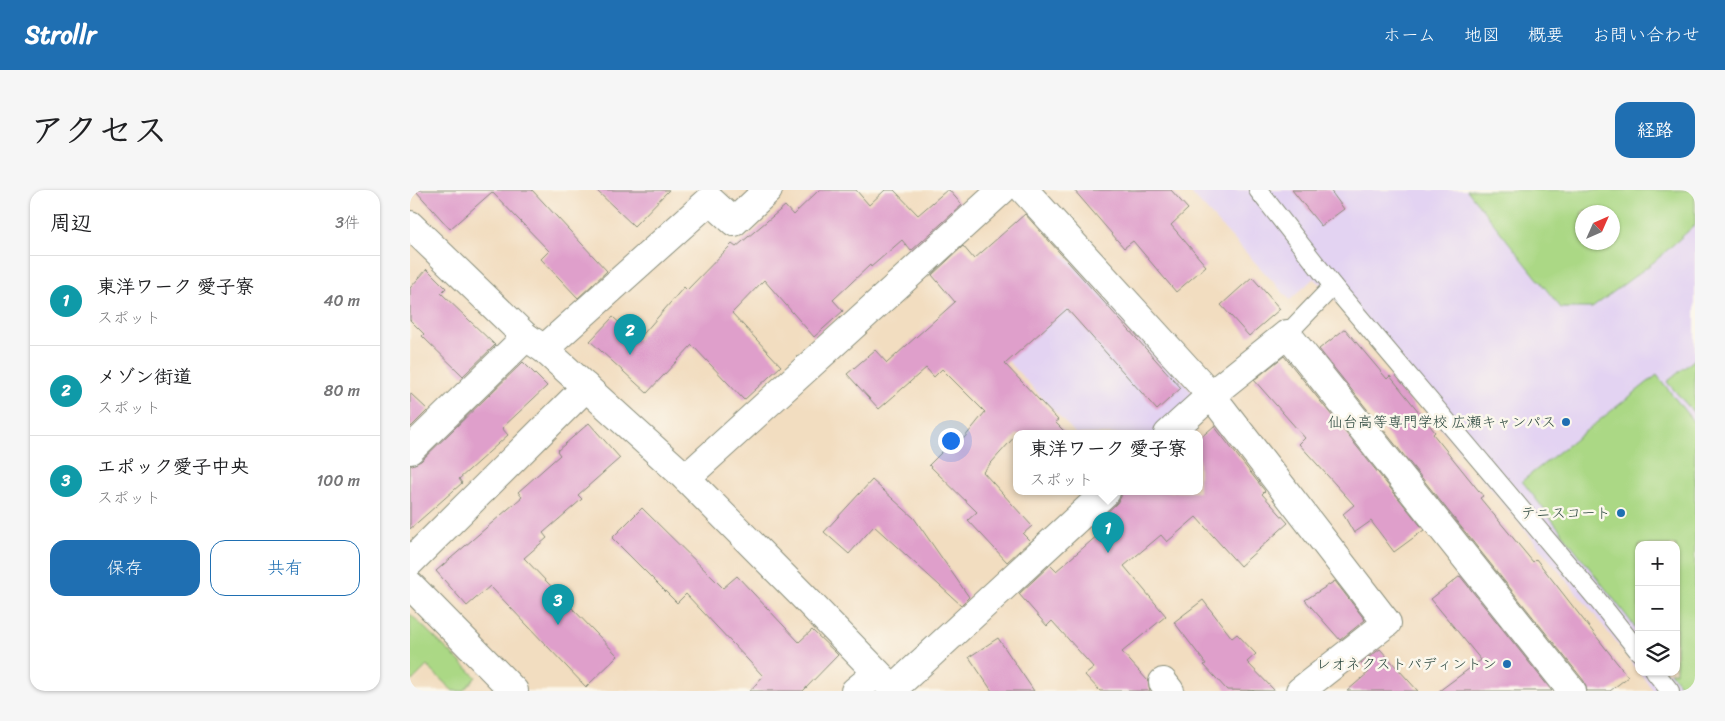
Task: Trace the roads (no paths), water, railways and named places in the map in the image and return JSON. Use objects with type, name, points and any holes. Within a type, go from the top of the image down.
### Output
[{"type":"street","points":[[410,450],[535,343],[710,200],[734,222],[768,190]]},
{"type":"street","points":[[686,478],[1002,190]]},
{"type":"street","points":[[1024,190],[1211,395],[1387,623],[1300,691]]},
{"type":"street","points":[[410,225],[535,343],[686,478],[888,684]]},
{"type":"street","points":[[1172,430],[1211,395],[1287,334],[1572,691]]},
{"type":"street","points":[[410,562],[586,387]]},
{"type":"street","points":[[855,691],[888,684],[1103,495]]},
{"type":"street","points":[[410,585],[514,691]]},
{"type":"lane","points":[[1258,190],[1333,286],[1596,598],[1635,647]]},
{"type":"lane","points":[[1287,334],[1333,286]]},
{"type":"lane","points":[[1658,676],[1670,691]]},
{"type":"place","name":"メゾン街道","points":[[630,355]]},
{"type":"place","name":"仙台高等専門学校 広瀬キャンパス","points":[[1566,422]]},
{"type":"place","name":"テニスコート","points":[[1621,513]]},
{"type":"place","name":"東洋ワーク 愛子寮","points":[[1108,553]]},
{"type":"place","name":"エポック愛子中央","points":[[558,625]]},
{"type":"place","name":"レオネクストパディントン","points":[[1507,664]]}]
